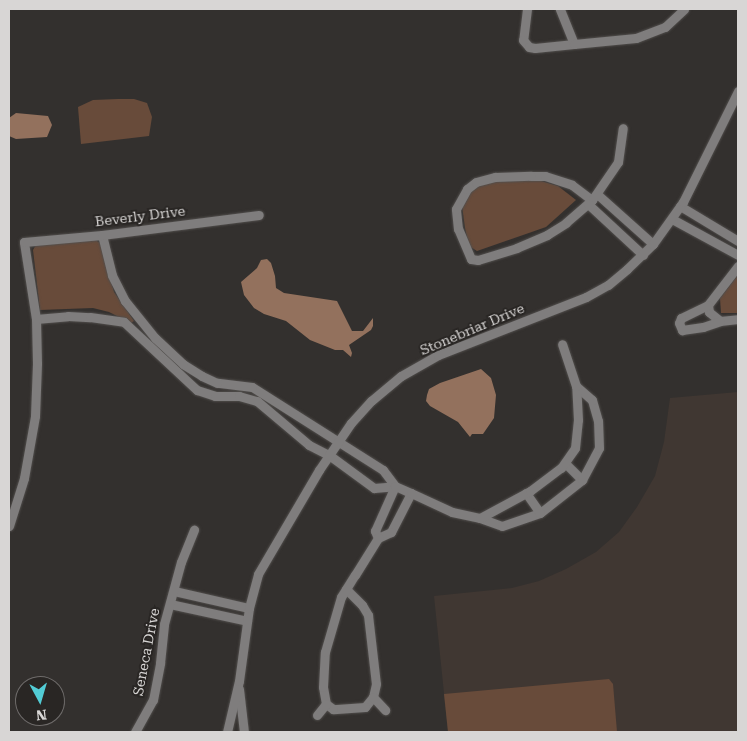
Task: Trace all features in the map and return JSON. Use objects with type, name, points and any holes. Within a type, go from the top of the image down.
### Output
[{"type":"street","points":[[527,9],[523,35],[524,42],[529,47],[543,48],[619,40],[644,35],[665,27],[684,9]]},
{"type":"street","points":[[560,9],[574,44]]},
{"type":"street","name":"Stonebriar Drive","points":[[228,732],[239,681],[247,622],[258,574],[339,441],[371,401],[401,376],[438,355],[586,297],[608,285],[643,255],[654,244],[680,206],[738,91]]},
{"type":"street","points":[[623,128],[618,162],[593,199],[556,230],[517,248],[478,260],[471,259],[468,255],[458,229],[456,209],[467,188],[476,182],[495,177],[545,176],[572,185],[593,199],[654,244]]},
{"type":"street","points":[[593,199],[643,255]]},
{"type":"street","points":[[680,206],[738,241]]},
{"type":"street","name":"Beverly Drive","points":[[36,319],[24,242],[102,235],[259,215]]},
{"type":"street","points":[[672,219],[738,255]]},
{"type":"street","points":[[102,235],[112,275],[125,301],[155,338],[183,364],[217,383],[252,387],[382,470],[396,486],[452,512],[480,518],[502,526],[540,513],[582,480],[599,448],[598,421],[592,400],[576,386]]},
{"type":"street","points":[[738,266],[708,306],[681,318],[679,323],[682,330],[704,327],[720,321],[738,319]]},
{"type":"street","points":[[708,306],[709,312],[720,321]]},
{"type":"street","points":[[9,526],[24,478],[34,424],[37,363],[36,319],[68,316],[106,318],[124,322],[197,390],[215,396],[239,396],[257,401],[290,431],[309,445],[329,455],[374,488],[396,486]]},
{"type":"street","points":[[480,518],[526,493],[561,468],[575,448],[578,420],[576,386],[562,344]]},
{"type":"street","points":[[565,463],[582,480]]},
{"type":"street","points":[[378,538],[375,531],[396,486]]},
{"type":"street","points":[[346,590],[362,605],[368,615],[376,684],[373,697],[365,708],[333,709],[326,704],[323,687],[325,652],[341,597],[378,538],[391,532],[411,493]]},
{"type":"street","points":[[526,493],[540,513]]},
{"type":"street","name":"Seneca Drive","points":[[135,732],[153,700],[158,682],[164,624],[182,562],[194,530]]},
{"type":"street","points":[[174,591],[250,608]]},
{"type":"street","name":"Seneca Drive","points":[[170,604],[247,622]]},
{"type":"street","name":"Stonebriar Drive","points":[[239,681],[244,732]]},
{"type":"street","points":[[373,697],[385,710]]},
{"type":"street","points":[[317,715],[326,704]]},
{"type":"shaded area","points":[[134,99],[147,103],[152,117],[149,136],[81,144],[78,107],[93,100]]},
{"type":"shaded area","points":[[16,113],[48,116],[52,125],[47,137],[16,139],[9,136],[9,118]]},
{"type":"shaded area","points":[[491,181],[541,181],[558,186],[576,200],[546,227],[477,251],[469,246],[465,228],[462,206],[467,194],[475,186]]},
{"type":"shaded area","points":[[94,239],[100,243],[114,292],[134,321],[131,323],[109,312],[93,308],[40,310],[33,250],[37,243]]},
{"type":"shaded area","points":[[267,259],[271,263],[276,288],[284,293],[337,301],[352,331],[363,331],[373,318],[371,330],[349,345],[352,353],[351,357],[343,350],[335,350],[310,340],[286,321],[264,314],[254,308],[244,295],[241,282],[257,268],[261,260]]},
{"type":"shaded area","points":[[738,275],[738,313],[721,313],[720,298]]},
{"type":"shaded area","points":[[481,369],[491,378],[496,395],[494,418],[483,434],[472,434],[470,437],[458,422],[430,406],[426,401],[429,389],[440,383]]},
{"type":"shaded area","points":[[738,392],[738,732],[448,732],[434,596],[512,588],[539,581],[566,569],[596,552],[619,532],[637,507],[655,476],[664,442],[670,398]]},
{"type":"shaded area","points":[[609,679],[613,684],[617,732],[448,732],[444,694]]}]
